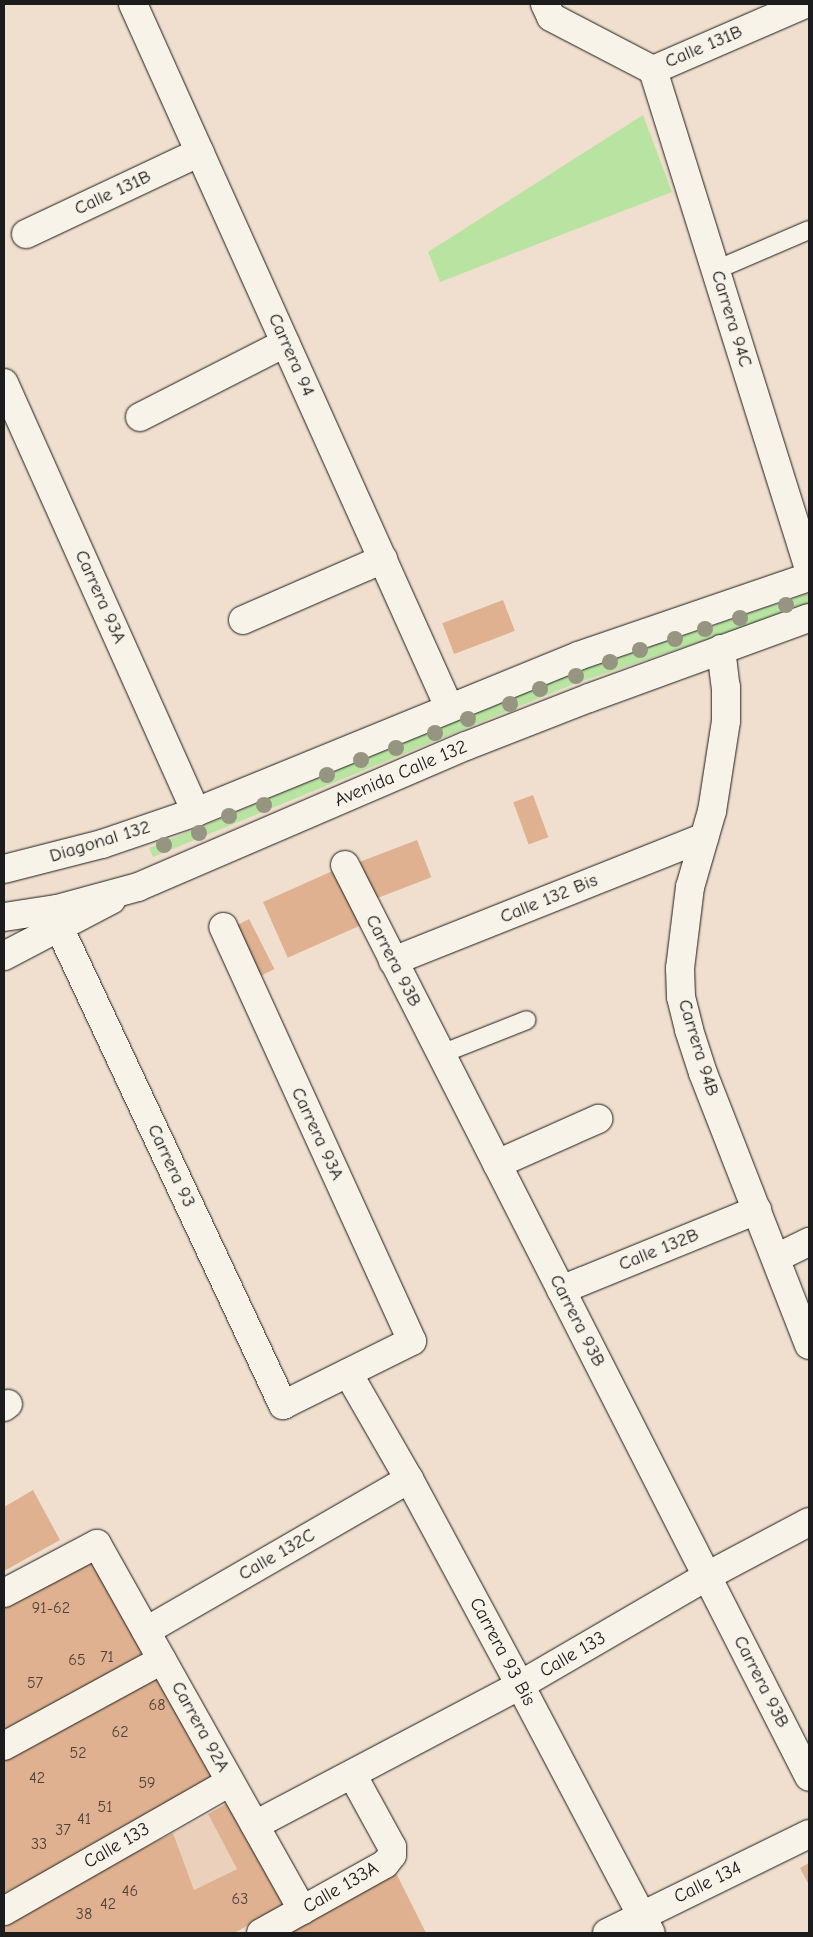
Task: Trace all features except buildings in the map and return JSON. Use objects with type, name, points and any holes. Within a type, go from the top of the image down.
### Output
[{"type":"street","name":"Carrera 94","points":[[133,4],[449,707]]},
{"type":"street","name":"Calle 131B","points":[[548,11],[653,70],[805,4]]},
{"type":"street","name":"Carrera 94C","points":[[653,70],[809,569]]},
{"type":"street","name":"Calle 131B","points":[[26,234],[200,152]]},
{"type":"street","points":[[140,417],[285,343]]},
{"type":"street","name":"Carrera 93A","points":[[4,383],[196,812]]},
{"type":"street","points":[[243,620],[383,559]]},
{"type":"street","points":[[196,812],[449,707],[578,656],[809,577]]},
{"type":"street","name":"Avenida Calle 132","points":[[4,956],[138,887],[466,746],[721,649],[809,618]]},
{"type":"street","name":"Carrera 94B","points":[[721,649],[726,687],[726,721],[719,777],[690,887],[680,968],[681,997],[703,1073],[809,1345]]},
{"type":"street","name":"Diagonal 132","points":[[5,866],[102,844],[196,812]]},
{"type":"street","name":"Calle 132 Bis","points":[[393,961],[704,837]]},
{"type":"street","name":"Carrera 93B","points":[[345,865],[809,1777]]},
{"type":"street","points":[[4,917],[56,909],[138,887]]},
{"type":"street","name":"Carrera 93","points":[[60,927],[283,1404],[348,1373]]},
{"type":"street","name":"Carrera 93A","points":[[223,927],[412,1341],[348,1373]]},
{"type":"street","points":[[497,1164],[598,1119]]},
{"type":"street","name":"Calle 132B","points":[[561,1290],[756,1210]]},
{"type":"street","points":[[776,1258],[809,1242]]},
{"type":"street","name":"Carrera 93 Bis","points":[[348,1373],[520,1685],[646,1924]]},
{"type":"street","name":"Calle 132C","points":[[146,1632],[408,1479]]},
{"type":"street","name":"Calle 133","points":[[255,1826],[520,1685],[707,1576],[809,1522]]},
{"type":"street","name":"Carrera 92A","points":[[4,1593],[97,1544],[302,1910]]},
{"type":"street","points":[[4,1746],[162,1660]]},
{"type":"street","name":"Calle 133A","points":[[261,1933],[385,1864],[392,1855],[392,1847],[352,1774]]},
{"type":"street","name":"Calle 133","points":[[4,1911],[230,1782]]},
{"type":"street","name":"Calle 134","points":[[607,1933],[646,1924],[809,1834]]},
{"type":"lane","points":[[716,270],[809,230]]},
{"type":"lane","points":[[441,1054],[528,1020]]},
{"type":"shaded area","points":[[208,1814],[237,1869],[194,1890],[173,1833]]},
{"type":"green space","points":[[643,115],[672,192],[440,282],[428,252]]},
{"type":"green space","points":[[809,593],[809,605],[574,684],[153,857],[149,848],[569,674]]}]
